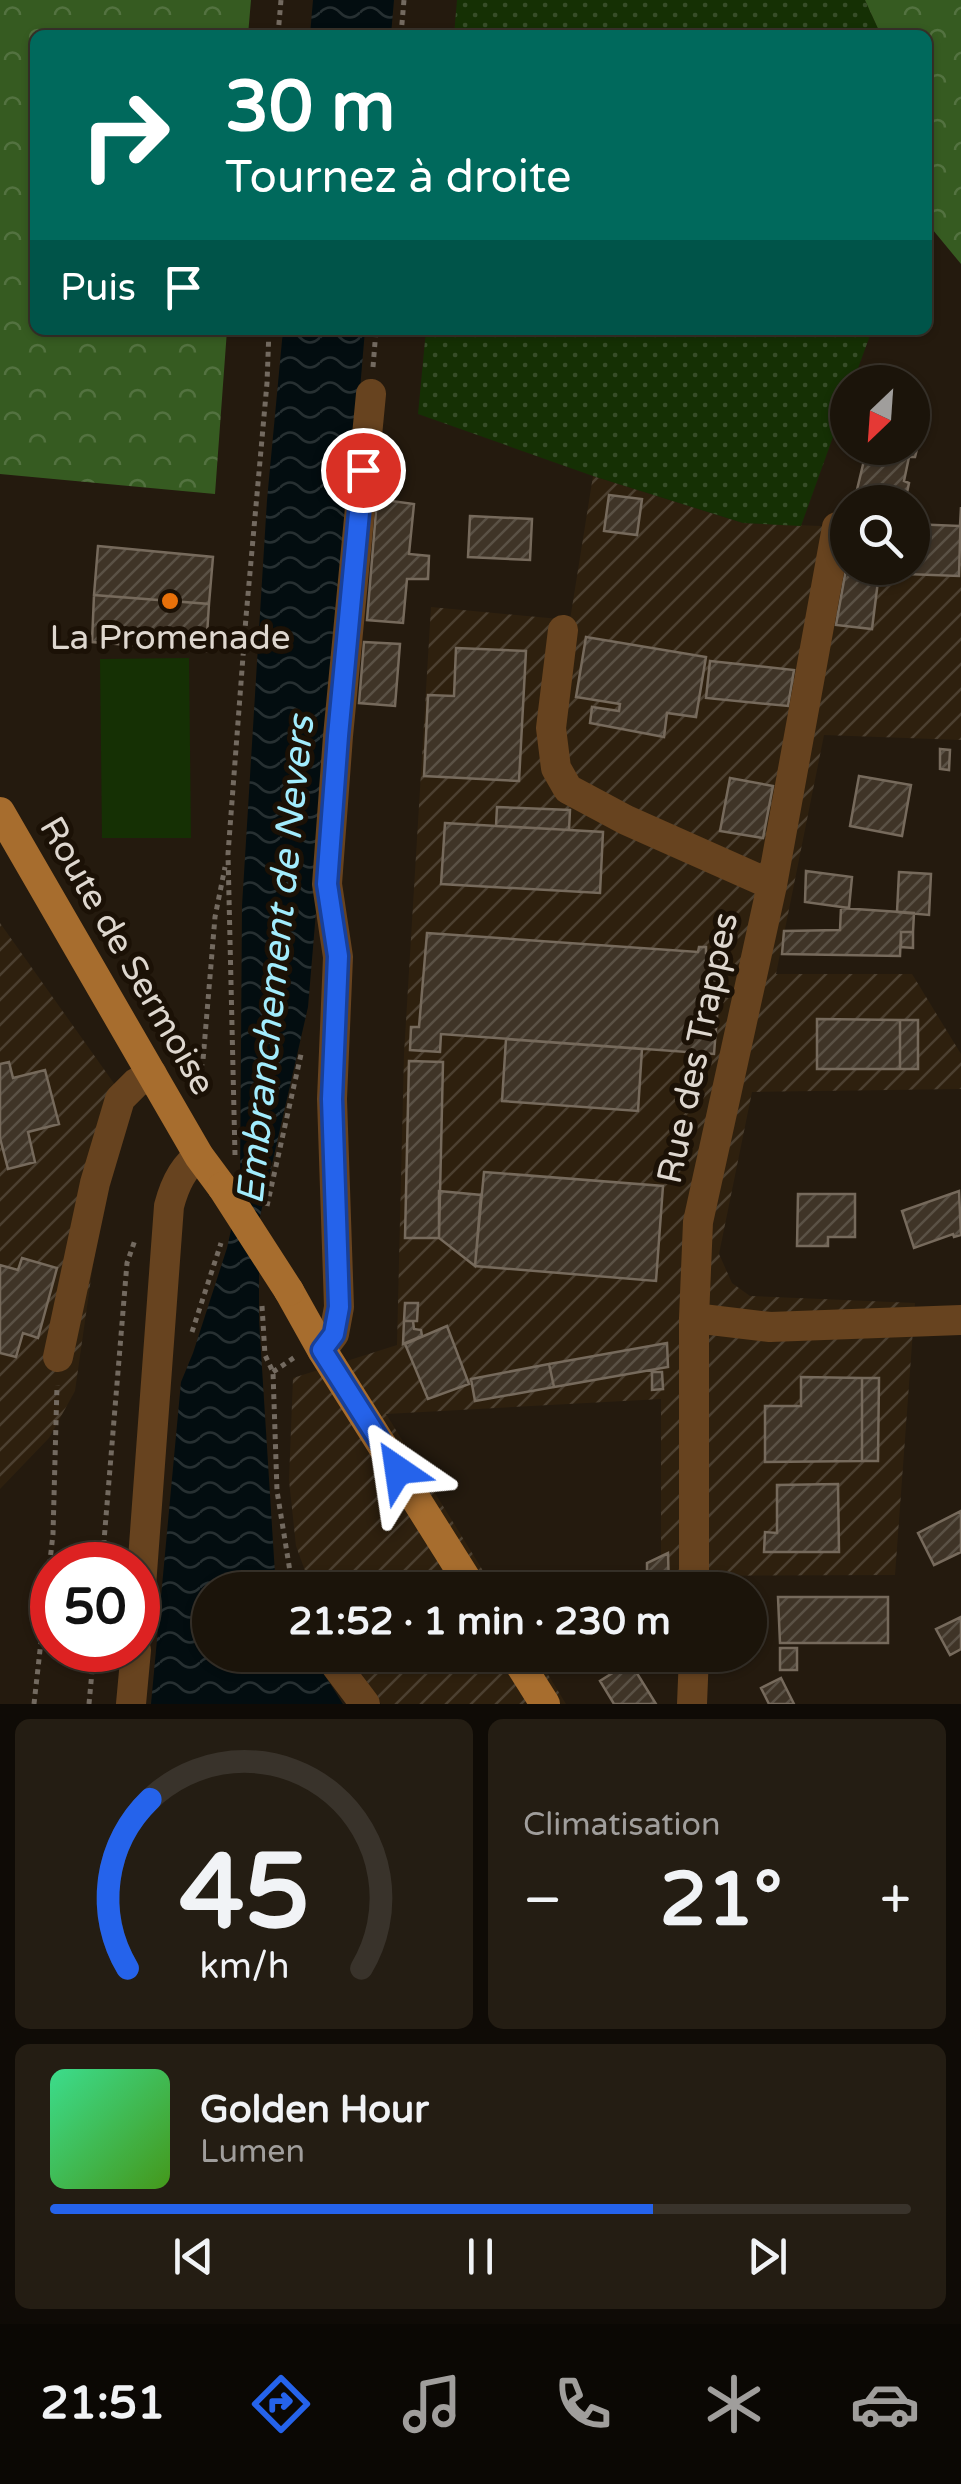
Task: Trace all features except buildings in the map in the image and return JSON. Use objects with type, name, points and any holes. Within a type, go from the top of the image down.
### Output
[{"type":"main road","name":"Route de Sermoise","points":[[0,812],[199,1156],[229,1175],[322,1350]]},
{"type":"main road","points":[[322,1350],[462,1572]]},
{"type":"main road","points":[[525,1672],[545,1704]]},
{"type":"street","points":[[322,1350],[334,1334],[339,1307],[332,1099],[338,956],[327,884],[371,394]]},
{"type":"street","name":"Rue des Trappes","points":[[694,1572],[698,1222],[772,885],[830,566]]},
{"type":"street","points":[[563,630],[551,728],[556,768],[568,788],[626,820],[772,885]]},
{"type":"street","points":[[58,1357],[95,1183],[120,1099],[152,1074]]},
{"type":"street","points":[[145,1542],[169,1206],[174,1188],[190,1162],[199,1156]]},
{"type":"street","points":[[694,1318],[770,1327],[961,1320]]},
{"type":"street","points":[[131,1704],[134,1672]]},
{"type":"street","points":[[341,1672],[365,1704]]},
{"type":"street","points":[[692,1704],[693,1672]]},
{"type":"path","points":[[278,30],[280,0]]},
{"type":"path","points":[[401,30],[404,0]]},
{"type":"path","points":[[229,1175],[228,854],[269,335]]},
{"type":"path","points":[[194,1097],[203,1060],[215,917],[228,854]]},
{"type":"path","points":[[104,1542],[127,1264],[136,1237],[169,1206]]},
{"type":"path","points":[[191,1334],[223,1232]]},
{"type":"path","points":[[34,1704],[53,1534],[58,1357]]},
{"type":"path","points":[[89,1704],[92,1672]]},
{"type":"shaded area","points":[[593,476],[743,523],[830,526],[830,585],[930,585],[930,531],[961,532],[961,740],[824,735],[776,974],[912,974],[961,1054],[961,1089],[752,1092],[719,1254],[732,1283],[750,1296],[915,1303],[895,1575],[661,1572],[661,1399],[386,1414],[484,1572],[305,1572],[296,1546],[289,1480],[293,1378],[397,1345],[404,1054],[431,607],[570,620]]},
{"type":"shaded area","points":[[0,923],[118,1089],[75,1391],[49,1438],[0,1489]]},
{"type":"shaded area","points":[[361,1672],[546,1672],[566,1704],[381,1704]]},
{"type":"green space","points":[[0,0],[251,0],[248,30],[30,30],[30,335],[227,335],[215,494],[0,474]]},
{"type":"green space","points":[[457,0],[865,0],[879,30],[454,30]]},
{"type":"green space","points":[[865,0],[961,0],[961,264],[932,229],[932,30],[879,30]]},
{"type":"green space","points":[[426,335],[870,335],[859,365],[830,365],[830,445],[801,526],[743,523],[593,476],[418,414]]},
{"type":"green space","points":[[189,658],[191,838],[102,838],[100,659]]},
{"type":"water","points":[[313,0],[394,0],[391,30],[310,30]]},
{"type":"water","name":"Embranchement de Nevers","points":[[283,335],[365,335],[308,1007],[259,1221],[259,1320],[275,1572],[192,1572],[192,1672],[323,1672],[343,1704],[151,1704],[154,1672],[160,1672],[160,1607],[181,1382],[227,1248],[240,1189],[242,906],[267,500]]},
{"type":"place","name":"La Promenade","points":[[170,601]]},
{"type":"route","points":[[363,470],[327,884],[338,956],[332,1099],[339,1307],[334,1334],[322,1350],[398,1470]]}]
